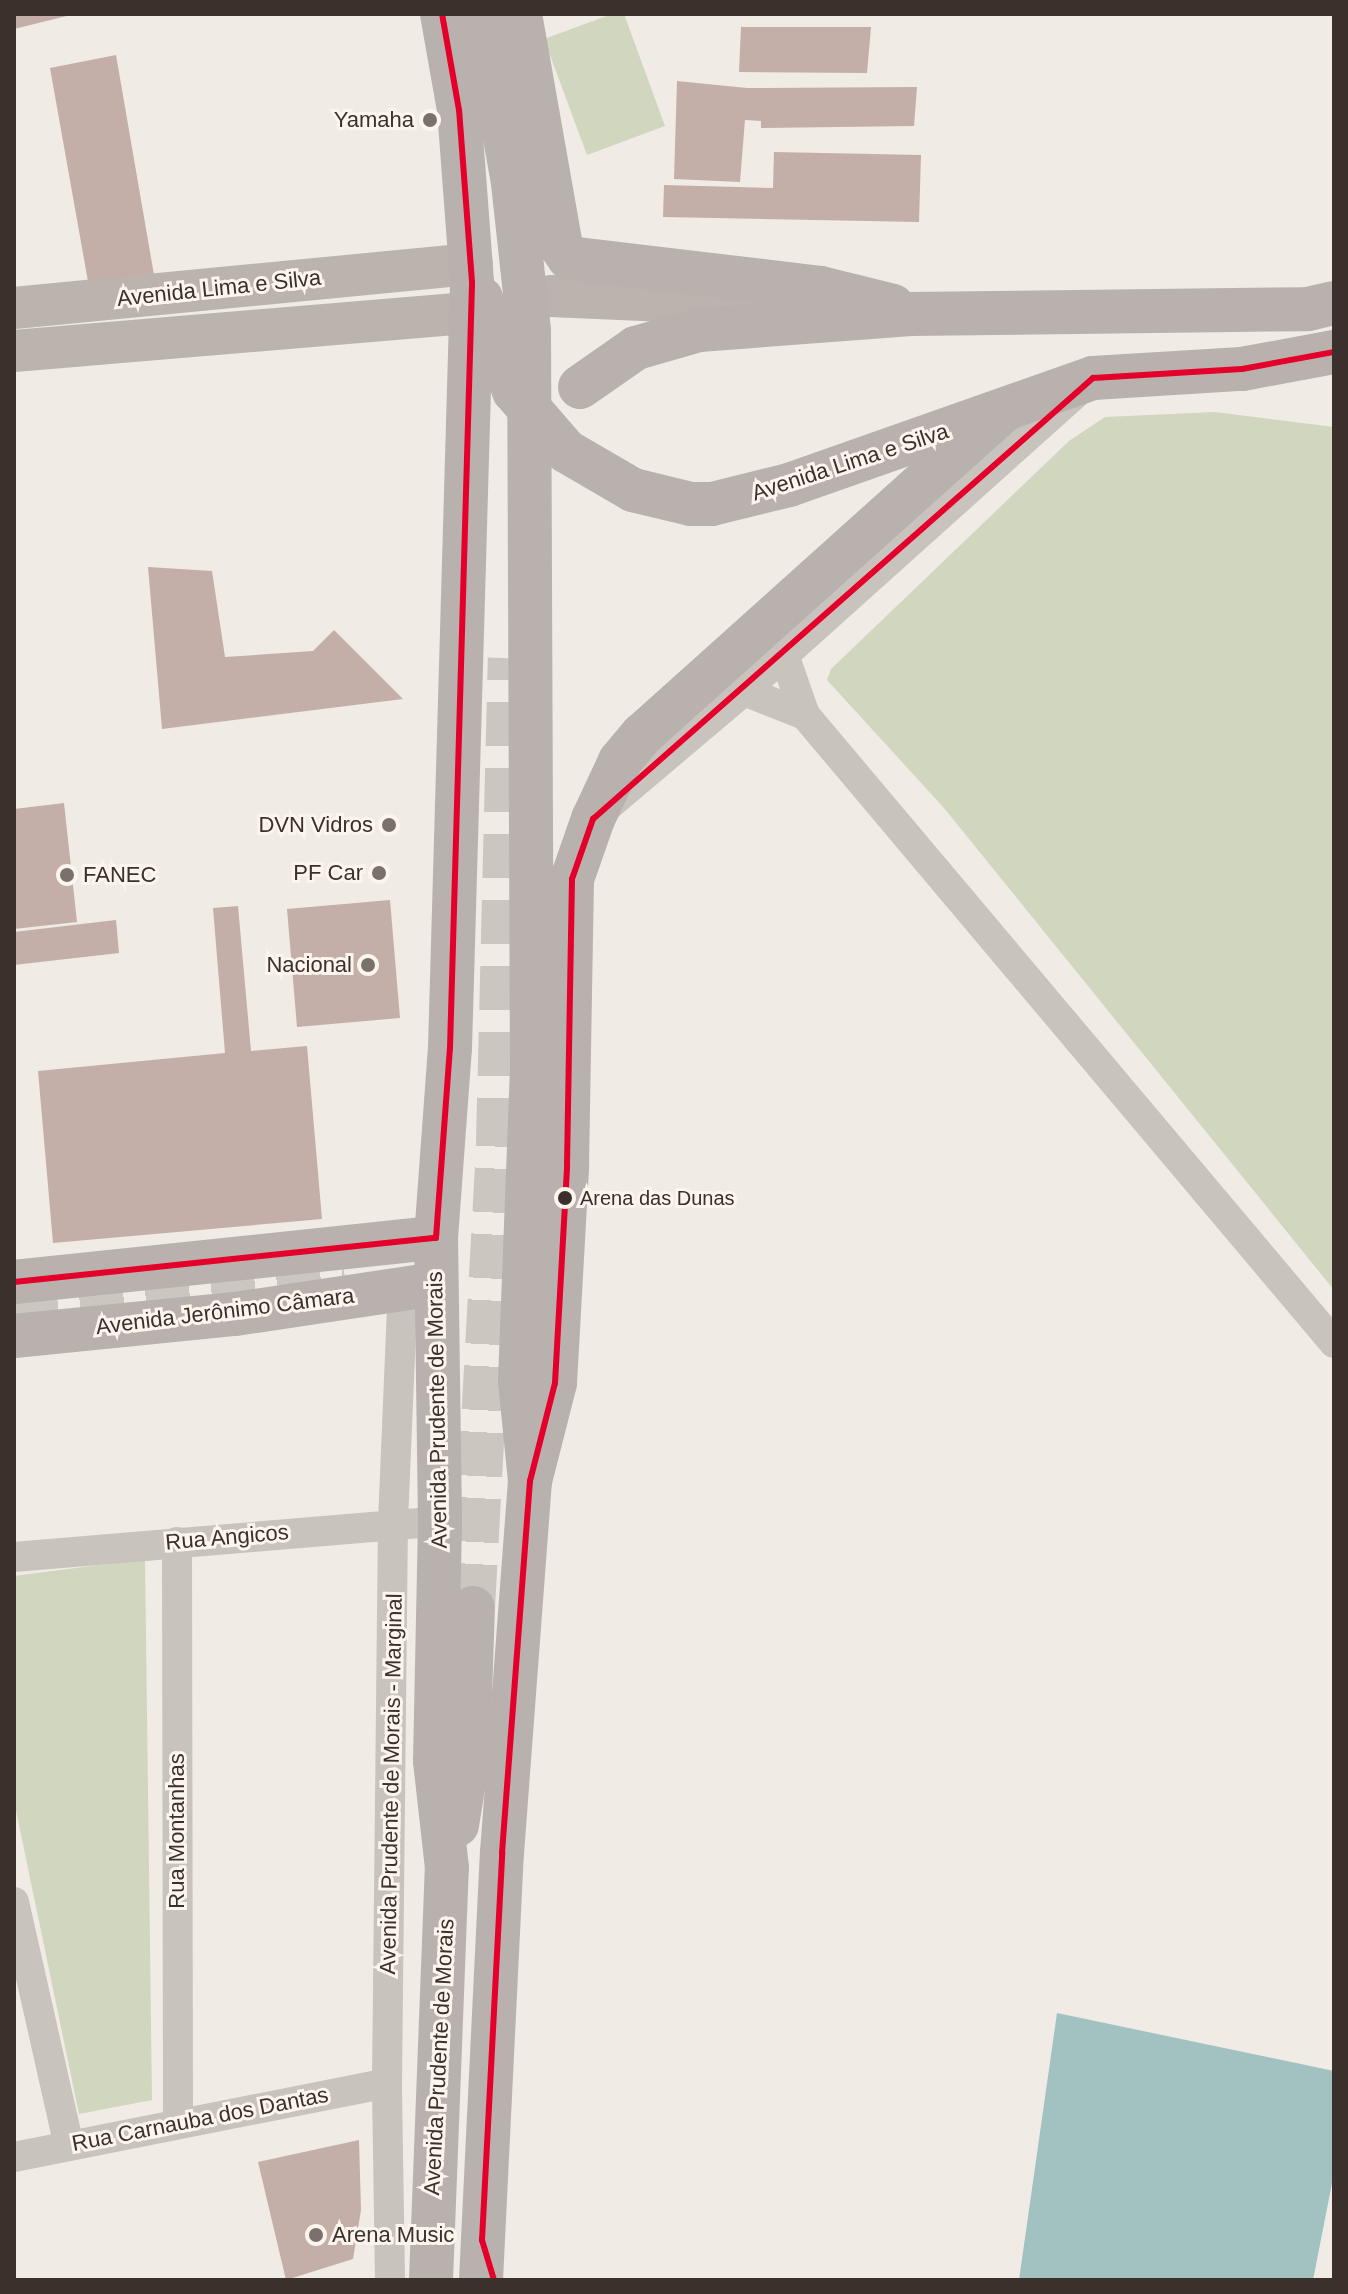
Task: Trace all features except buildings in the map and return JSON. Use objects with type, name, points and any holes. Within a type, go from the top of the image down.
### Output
[{"type":"main road","name":"Avenida Prudente de Morais","points":[[431,2280],[447,1868],[435,1761],[440,1521],[419,1286],[436,1238],[450,1048],[472,286],[459,110],[442,14]]},
{"type":"main road","points":[[483,14],[513,183],[529,331],[532,1063],[520,1381],[530,1481]]},
{"type":"main road","points":[[520,14],[561,246],[569,258],[864,295],[910,314]]},
{"type":"main road","name":"Avenida Lima e Silva","points":[[14,308],[472,286]]},
{"type":"main road","name":"Avenida Lima e Silva","points":[[14,351],[472,286]]},
{"type":"main road","name":"Avenida Lima e Silva","points":[[472,286],[492,323],[503,369],[525,407],[566,451],[598,473],[672,502],[712,504],[789,485],[1093,378],[1242,369],[1334,352]]},
{"type":"main road","points":[[551,296],[910,314],[1233,311],[1334,303]]},
{"type":"main road","points":[[580,387],[636,348],[671,334],[910,314]]},
{"type":"main road","points":[[14,331],[108,323]]},
{"type":"main road","points":[[486,2267],[502,1853],[530,1481],[555,1383],[567,1165],[572,879],[593,819],[620,761],[643,734],[1002,412]]},
{"type":"main road","points":[[14,1282],[436,1238]]},
{"type":"main road","name":"Avenida Jerônimo Câmara","points":[[14,1336],[235,1314],[419,1286]]},
{"type":"main road","points":[[447,1868],[468,1756],[473,1608]]},
{"type":"street","points":[[593,819],[744,691],[1093,378]]},
{"type":"street","points":[[784,655],[805,715],[1334,1343]]},
{"type":"street","points":[[744,691],[805,715]]},
{"type":"street","name":"Avenida Prudente de Morais - Marginal","points":[[390,2280],[387,2083],[393,1522],[419,1286]]},
{"type":"street","name":"Rua Angicos","points":[[14,1557],[393,1522],[440,1521]]},
{"type":"street","name":"Rua Montanhas","points":[[177,1542],[178,2120]]},
{"type":"street","points":[[14,1902],[69,2146]]},
{"type":"street","name":"Rua Carnauba dos Dantas","points":[[14,2157],[178,2120],[387,2083]]},
{"type":"green space","points":[[612,14],[624,14],[665,126],[587,155],[544,39]]},
{"type":"green space","points":[[1215,412],[1334,427],[1334,1290],[944,808],[827,680],[831,669],[1069,441],[1105,417]]},
{"type":"green space","points":[[145,1559],[152,2100],[79,2114],[14,1801],[14,1576]]},
{"type":"water","points":[[1057,2013],[1334,2071],[1334,2173],[1313,2280],[1019,2280]]},
{"type":"tunnel","points":[[473,1608],[498,1142],[510,658]]},
{"type":"tunnel","points":[[14,1308],[344,1269]]},
{"type":"transit line","points":[[14,1282],[436,1238],[450,1048],[472,282],[459,110],[442,14]]},
{"type":"transit line","points":[[494,2280],[482,2240],[502,1853],[530,1481],[555,1383],[567,1165],[572,879],[593,819],[1093,378],[1242,369],[1334,352]]},
{"type":"place","name":"Yamaha","points":[[430,120]]},
{"type":"place","name":"DVN Vidros","points":[[389,825]]},
{"type":"place","name":"PF Car","points":[[379,873]]},
{"type":"place","name":"FANEC","points":[[67,875]]},
{"type":"place","name":"Nacional","points":[[368,965]]},
{"type":"place","name":"Arena das Dunas","points":[[565,1198]]},
{"type":"place","name":"Arena Music","points":[[316,2235]]}]
